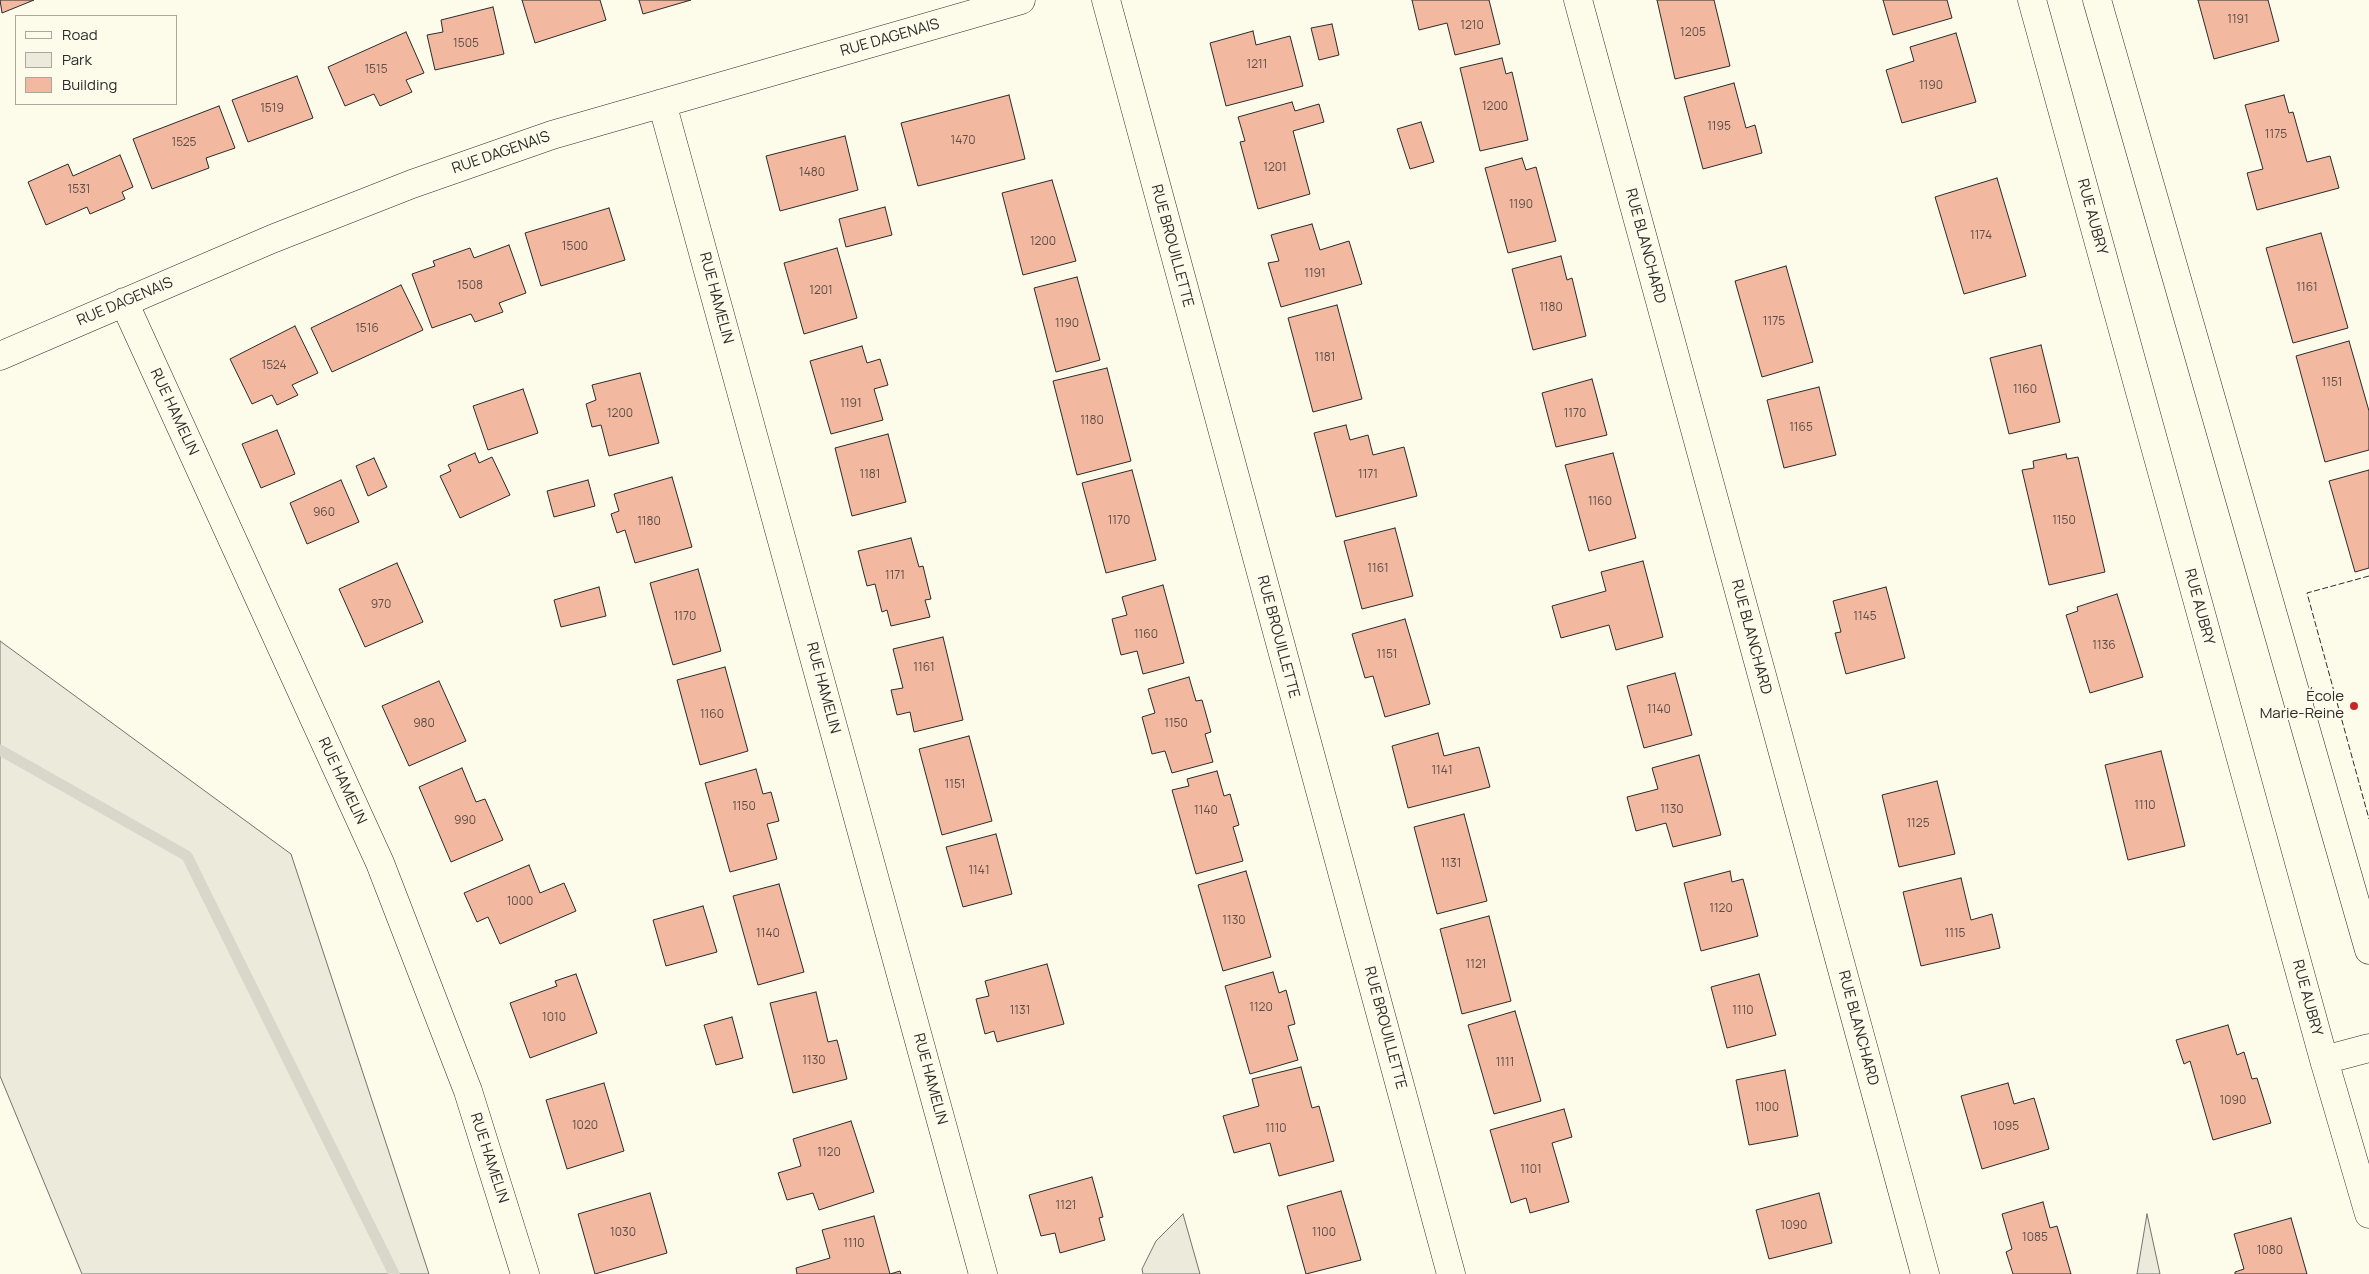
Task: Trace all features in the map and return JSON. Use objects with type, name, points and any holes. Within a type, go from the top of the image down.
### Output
[{"type":"street","name":"RUE DAGENAIS","points":[[0,356],[272,239],[412,184],[552,135],[1021,0]]},
{"type":"street","name":"RUE BROUILLETTE","points":[[1106,0],[1451,1274]]},
{"type":"street","name":"RUE BLANCHARD","points":[[1578,0],[1925,1274]]},
{"type":"street","name":"RUE AUBRY","points":[[2032,0],[2324,1060],[2369,1214]]},
{"type":"street","points":[[2097,0],[2369,950]]},
{"type":"street","name":"RUE HAMELIN","points":[[662,103],[983,1274]]},
{"type":"street","name":"RUE HAMELIN","points":[[124,302],[380,863],[468,1091],[525,1274]]},
{"type":"street","points":[[2324,1060],[2369,1048]]},
{"type":"green space","points":[[0,641],[291,854],[429,1274],[82,1274],[0,1076]]},
{"type":"green space","points":[[1183,1214],[1200,1274],[1143,1274],[1142,1269],[1156,1241]]},
{"type":"green space","points":[[2147,1214],[2160,1274],[2137,1274]]},
{"type":"building","points":[[0,0],[34,0],[2,13]]},
{"type":"building","points":[[522,0],[600,0],[606,20],[535,43]]},
{"type":"building","points":[[639,0],[691,0],[643,14]]},
{"type":"building","points":[[1412,0],[1489,0],[1500,44],[1455,55],[1447,23],[1419,30]]},
{"type":"building","points":[[1657,0],[1714,0],[1730,66],[1675,79]]},
{"type":"building","points":[[1883,0],[1947,0],[1952,18],[1893,35]]},
{"type":"building","points":[[2198,0],[2268,0],[2279,41],[2214,59]]},
{"type":"building","points":[[493,7],[504,54],[435,70],[427,35],[443,32],[441,20]]},
{"type":"building","points":[[1332,24],[1339,55],[1319,60],[1311,28]]},
{"type":"building","points":[[1253,31],[1256,45],[1290,36],[1303,86],[1226,106],[1210,43]]},
{"type":"building","points":[[406,32],[424,73],[406,80],[412,92],[380,106],[374,94],[345,106],[328,67]]},
{"type":"building","points":[[1956,33],[1976,102],[1902,123],[1886,70],[1914,61],[1910,47]]},
{"type":"building","points":[[1502,58],[1506,74],[1512,72],[1528,140],[1480,151],[1460,68]]},
{"type":"building","points":[[297,76],[313,118],[248,142],[232,100]]},
{"type":"building","points":[[1734,83],[1746,128],[1755,125],[1762,153],[1703,169],[1684,97]]},
{"type":"building","points":[[1009,95],[1025,159],[918,186],[901,123]]},
{"type":"building","points":[[2284,95],[2289,113],[2293,112],[2307,162],[2330,156],[2339,188],[2257,210],[2247,173],[2263,169],[2245,105]]},
{"type":"building","points":[[1292,102],[1295,111],[1319,104],[1324,122],[1293,131],[1310,194],[1258,209],[1240,142],[1245,141],[1238,117]]},
{"type":"building","points":[[219,106],[235,148],[206,158],[209,168],[152,189],[133,139]]},
{"type":"building","points":[[1421,122],[1434,162],[1410,169],[1397,129]]},
{"type":"building","points":[[845,136],[858,190],[780,211],[766,156]]},
{"type":"building","points":[[120,155],[133,187],[122,192],[125,199],[90,214],[87,207],[46,225],[28,182],[68,164],[73,176]]},
{"type":"building","points":[[1522,158],[1526,170],[1536,167],[1556,241],[1508,253],[1485,168]]},
{"type":"building","points":[[1997,178],[2026,276],[1964,294],[1935,197]]},
{"type":"building","points":[[1052,180],[1076,261],[1023,275],[1002,193]]},
{"type":"building","points":[[885,207],[892,235],[846,247],[839,219]]},
{"type":"building","points":[[609,208],[625,260],[541,286],[525,233]]},
{"type":"building","points":[[1312,224],[1320,250],[1349,241],[1362,284],[1281,307],[1268,263],[1279,261],[1271,235]]},
{"type":"building","points":[[2321,233],[2348,328],[2293,343],[2266,248]]},
{"type":"building","points":[[509,245],[526,293],[499,303],[503,312],[475,322],[471,314],[432,328],[412,274],[435,266],[433,261],[470,248],[474,258]]},
{"type":"building","points":[[837,248],[857,318],[804,334],[784,263]]},
{"type":"building","points":[[1561,256],[1567,280],[1572,278],[1586,336],[1533,350],[1512,269]]},
{"type":"building","points":[[1786,266],[1813,362],[1762,377],[1735,281]]},
{"type":"building","points":[[1077,277],[1100,360],[1056,372],[1034,288]]},
{"type":"building","points":[[401,285],[423,330],[332,372],[311,328]]},
{"type":"building","points":[[1337,305],[1362,399],[1313,412],[1288,318]]},
{"type":"building","points":[[295,326],[318,373],[292,385],[298,395],[277,405],[272,395],[252,404],[230,359]]},
{"type":"building","points":[[2349,341],[2369,411],[2369,450],[2325,462],[2296,356]]},
{"type":"building","points":[[2041,345],[2060,422],[2009,434],[1990,358]]},
{"type":"building","points":[[862,346],[867,363],[880,359],[888,385],[874,389],[883,420],[831,434],[810,361]]},
{"type":"building","points":[[1107,368],[1131,461],[1077,475],[1053,381]]},
{"type":"building","points":[[640,373],[659,443],[609,456],[601,425],[592,427],[586,404],[596,400],[592,385]]},
{"type":"building","points":[[1592,379],[1607,435],[1556,447],[1542,393]]},
{"type":"building","points":[[1819,387],[1836,455],[1784,468],[1767,400]]},
{"type":"building","points":[[523,389],[538,433],[488,450],[473,406]]},
{"type":"building","points":[[1346,425],[1350,440],[1368,435],[1373,455],[1404,447],[1417,496],[1336,517],[1314,433]]},
{"type":"building","points":[[277,430],[295,474],[261,488],[242,444]]},
{"type":"building","points":[[888,434],[906,502],[852,516],[835,448]]},
{"type":"building","points":[[475,453],[479,463],[492,457],[510,495],[460,518],[440,476],[451,471],[448,465]]},
{"type":"building","points":[[1613,453],[1636,538],[1589,551],[1565,465]]},
{"type":"building","points":[[2066,454],[2067,459],[2078,457],[2105,572],[2049,585],[2022,470],[2034,468],[2033,461]]},
{"type":"building","points":[[374,458],[387,487],[368,496],[356,466]]},
{"type":"building","points":[[1132,470],[1156,560],[1106,573],[1082,483]]},
{"type":"building","points":[[2369,470],[2369,568],[2355,572],[2329,481]]},
{"type":"building","points":[[672,477],[692,547],[635,563],[625,530],[617,533],[611,514],[619,511],[614,494]]},
{"type":"building","points":[[341,480],[359,522],[307,544],[290,503]]},
{"type":"building","points":[[588,480],[595,506],[554,517],[547,491]]},
{"type":"building","points":[[1395,528],[1413,596],[1362,609],[1344,541]]},
{"type":"building","points":[[911,538],[919,567],[923,566],[931,599],[925,600],[930,617],[891,626],[887,610],[882,612],[875,584],[867,586],[858,551]]},
{"type":"building","points":[[1643,561],[1663,637],[1616,650],[1609,625],[1561,638],[1552,606],[1606,591],[1601,572]]},
{"type":"building","points":[[397,563],[423,622],[365,647],[339,589]]},
{"type":"building","points":[[698,569],[721,651],[673,665],[650,583]]},
{"type":"building","points":[[1163,585],[1184,663],[1143,674],[1137,651],[1121,655],[1112,619],[1127,615],[1122,597]]},
{"type":"building","points":[[599,587],[606,616],[561,627],[554,600]]},
{"type":"building","points":[[1886,587],[1905,658],[1846,674],[1835,633],[1841,632],[1833,601]]},
{"type":"building","points":[[2117,594],[2143,677],[2090,693],[2066,615],[2078,611],[2077,607]]},
{"type":"building","points":[[1405,619],[1430,704],[1385,717],[1373,676],[1365,678],[1352,634]]},
{"type":"building","points":[[943,637],[963,720],[914,732],[910,712],[897,715],[891,690],[903,688],[893,649]]},
{"type":"building","points":[[725,667],[748,751],[700,765],[677,680]]},
{"type":"building","points":[[1675,673],[1692,735],[1644,748],[1627,686]]},
{"type":"building","points":[[1189,677],[1196,701],[1202,700],[1211,732],[1205,734],[1213,762],[1172,773],[1165,751],[1152,754],[1142,717],[1155,713],[1148,689]]},
{"type":"building","points":[[439,681],[466,741],[409,766],[382,706]]},
{"type":"building","points":[[1438,733],[1444,756],[1479,747],[1490,787],[1408,808],[1392,746]]},
{"type":"building","points":[[969,736],[992,821],[942,835],[919,749]]},
{"type":"building","points":[[2161,751],[2185,846],[2128,860],[2105,765]]},
{"type":"building","points":[[1699,755],[1721,835],[1673,847],[1666,823],[1636,831],[1627,797],[1658,789],[1652,768]]},
{"type":"building","points":[[462,768],[476,802],[485,799],[503,840],[451,862],[419,787]]},
{"type":"building","points":[[756,769],[763,794],[771,792],[779,821],[767,824],[777,859],[730,872],[705,783]]},
{"type":"building","points":[[1217,771],[1224,796],[1230,794],[1239,825],[1233,827],[1243,861],[1196,874],[1172,790],[1189,786],[1187,779]]},
{"type":"building","points":[[1937,781],[1955,854],[1899,867],[1882,795]]},
{"type":"building","points":[[1464,814],[1487,901],[1437,914],[1414,827]]},
{"type":"building","points":[[996,834],[1012,894],[963,907],[946,847]]},
{"type":"building","points":[[529,865],[540,893],[564,883],[576,911],[500,944],[488,917],[477,922],[464,893]]},
{"type":"building","points":[[1246,871],[1271,957],[1223,971],[1198,885]]},
{"type":"building","points":[[1730,871],[1732,882],[1743,879],[1758,936],[1701,951],[1684,883]]},
{"type":"building","points":[[1961,878],[1971,920],[1992,914],[2000,948],[1921,966],[1903,892]]},
{"type":"building","points":[[779,884],[804,972],[758,985],[733,896]]},
{"type":"building","points":[[703,906],[717,952],[666,966],[653,920]]},
{"type":"building","points":[[1489,916],[1511,1001],[1462,1014],[1440,929]]},
{"type":"building","points":[[1047,964],[1064,1024],[997,1042],[994,1031],[985,1034],[976,999],[989,996],[985,981]]},
{"type":"building","points":[[1273,972],[1279,993],[1286,990],[1295,1024],[1288,1026],[1298,1060],[1250,1074],[1225,986]]},
{"type":"building","points":[[576,974],[597,1033],[530,1058],[510,1003],[557,986],[555,981]]},
{"type":"building","points":[[1759,974],[1776,1035],[1727,1048],[1711,987]]},
{"type":"building","points":[[816,992],[828,1042],[837,1040],[847,1079],[793,1093],[770,1003]]},
{"type":"building","points":[[1515,1011],[1541,1101],[1494,1114],[1468,1025]]},
{"type":"building","points":[[732,1017],[743,1058],[716,1065],[704,1025]]},
{"type":"building","points":[[2228,1025],[2237,1055],[2244,1052],[2252,1079],[2257,1078],[2271,1123],[2213,1140],[2190,1061],[2184,1064],[2176,1040]]},
{"type":"building","points":[[1301,1067],[1312,1108],[1319,1106],[1334,1161],[1279,1176],[1270,1143],[1234,1153],[1223,1116],[1259,1106],[1252,1079]]},
{"type":"building","points":[[1785,1070],[1798,1136],[1749,1145],[1736,1080]]},
{"type":"building","points":[[604,1083],[624,1151],[567,1169],[546,1100]]},
{"type":"building","points":[[2008,1083],[2014,1104],[2034,1098],[2049,1149],[1982,1169],[1961,1096]]},
{"type":"building","points":[[1564,1109],[1572,1137],[1552,1143],[1569,1202],[1530,1213],[1526,1198],[1511,1203],[1490,1130]]},
{"type":"building","points":[[851,1121],[874,1192],[819,1210],[813,1193],[787,1200],[778,1173],[801,1166],[793,1139]]},
{"type":"building","points":[[1092,1177],[1103,1217],[1099,1218],[1105,1240],[1060,1253],[1055,1233],[1041,1236],[1029,1195]]},
{"type":"building","points":[[1341,1191],[1361,1260],[1306,1274],[1287,1206]]},
{"type":"building","points":[[650,1193],[667,1253],[595,1274],[578,1214]]},
{"type":"building","points":[[1819,1193],[1832,1243],[1769,1259],[1756,1210]]},
{"type":"building","points":[[2043,1202],[2050,1228],[2057,1226],[2071,1274],[2013,1274],[2006,1252],[2012,1249],[2002,1214]]},
{"type":"building","points":[[874,1216],[890,1274],[797,1274],[796,1268],[830,1258],[822,1230]]},
{"type":"building","points":[[2291,1218],[2307,1274],[2235,1274],[2235,1272],[2244,1269],[2234,1234]]},
{"type":"building","points":[[900,1271],[901,1274],[890,1274]]},
{"type":"waterway","points":[[0,750],[187,856],[394,1274]]},
{"type":"fence","points":[[2369,576],[2307,593],[2369,819]]},
{"type":"place","name":"École Marie-Reine","points":[[2354,706]]}]
